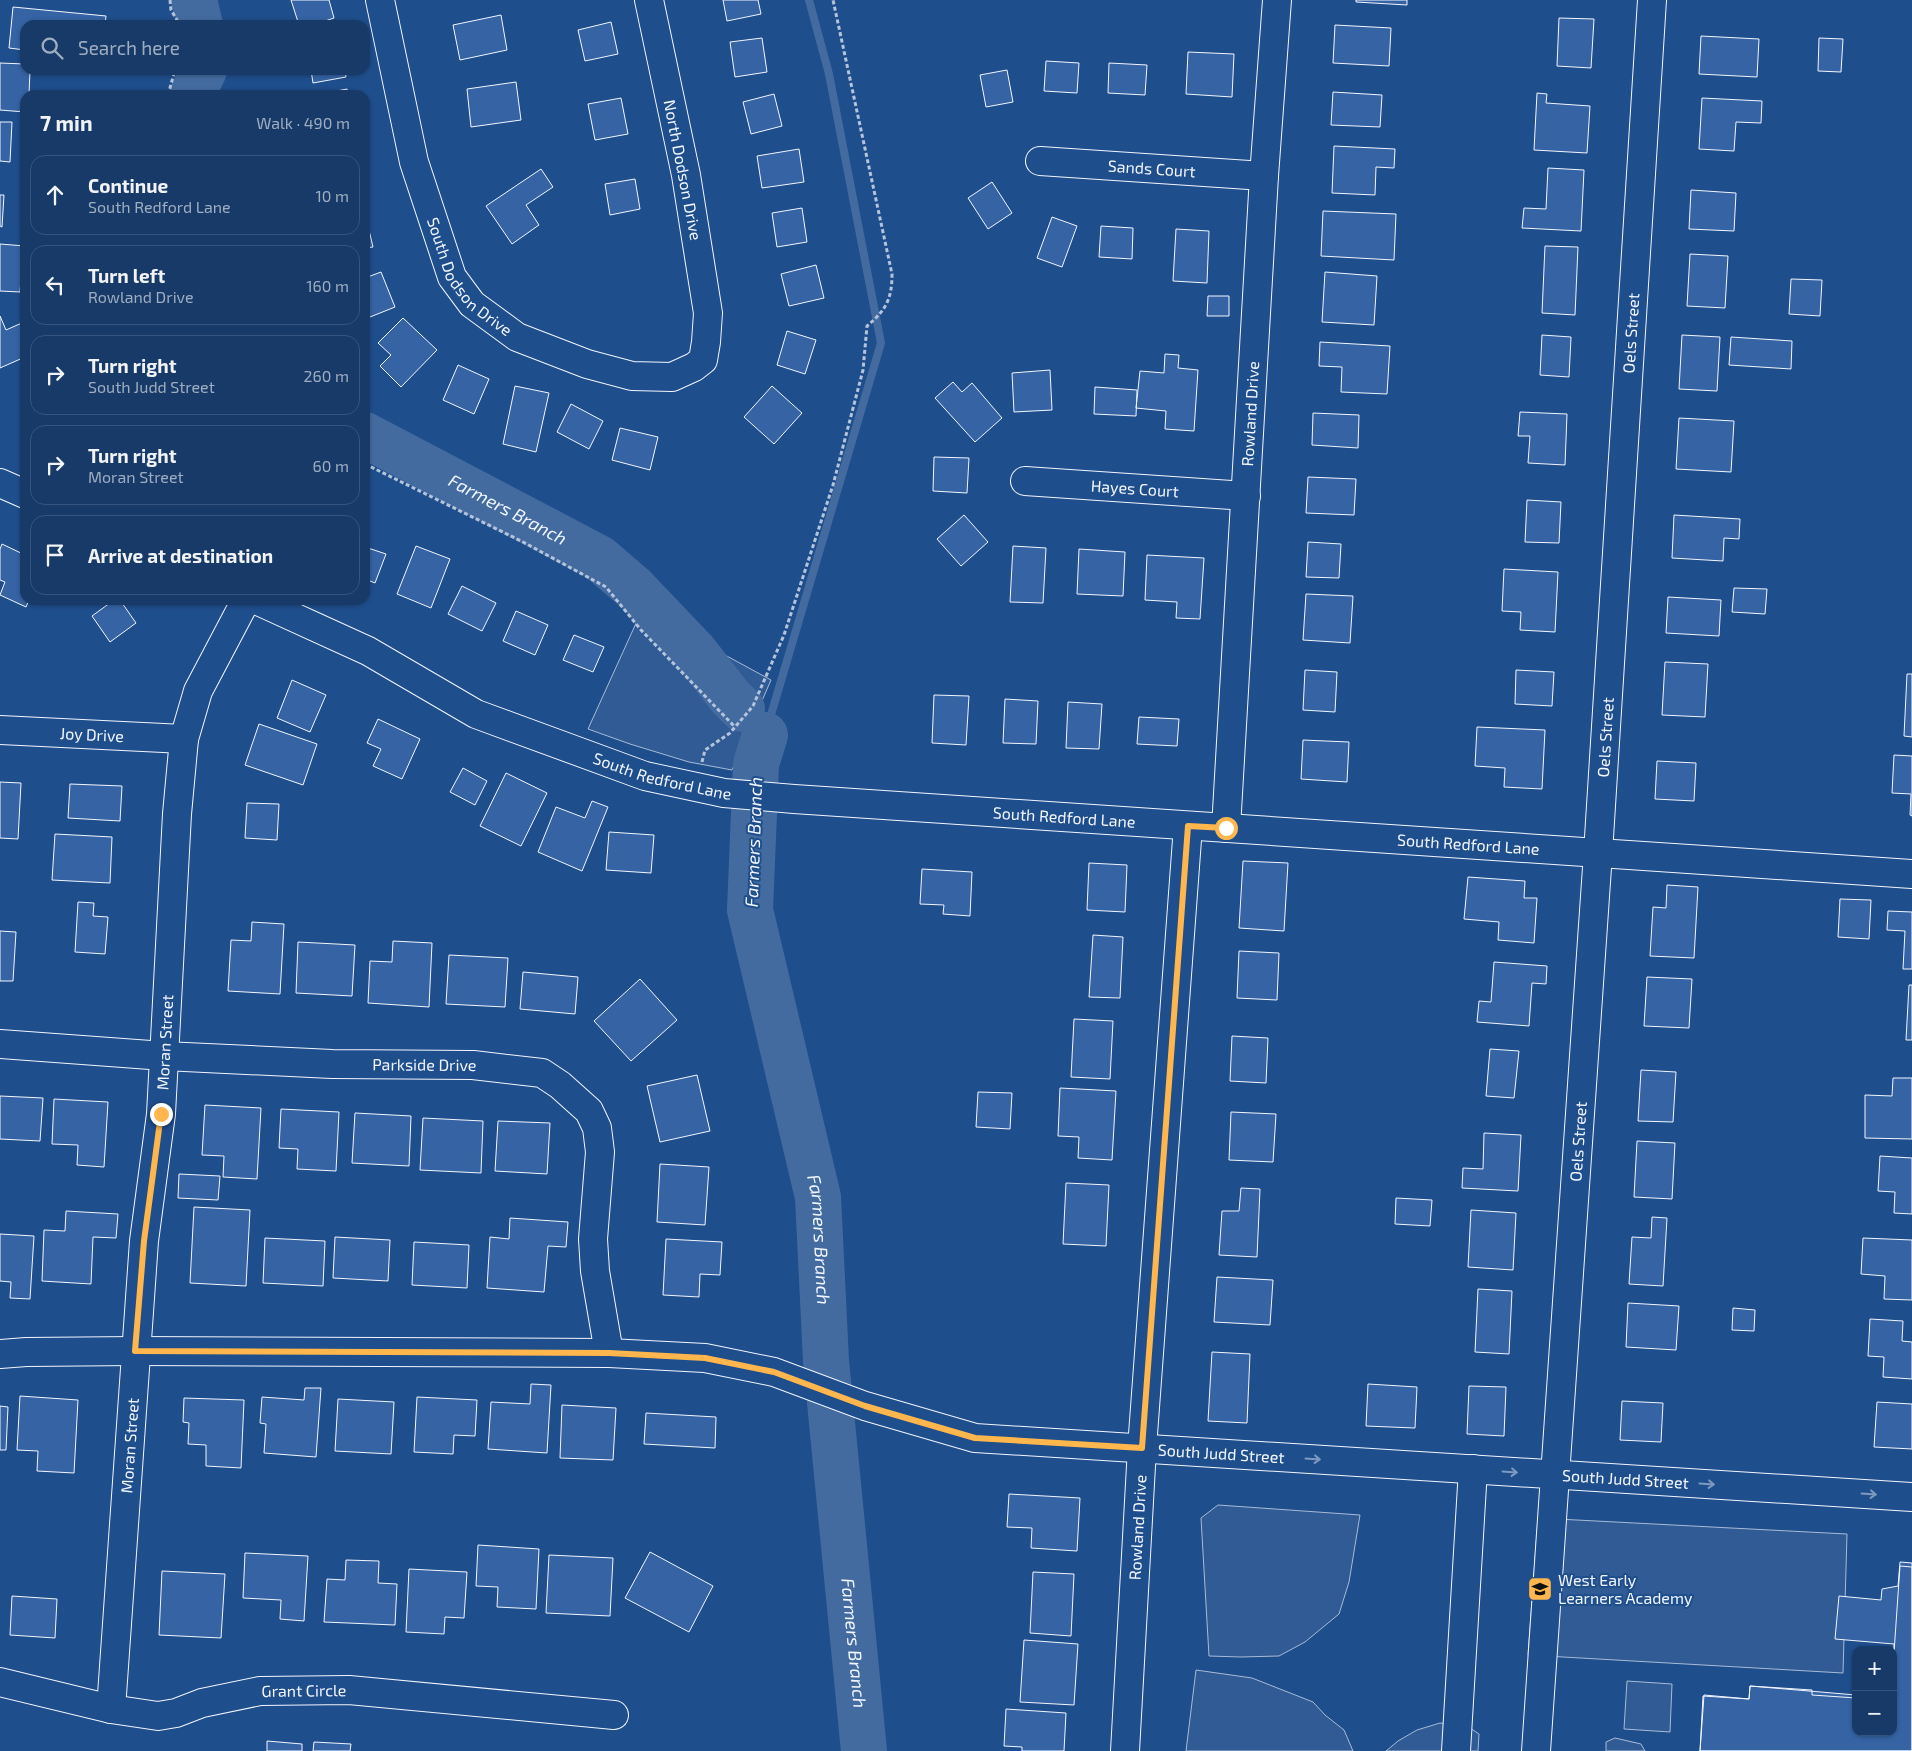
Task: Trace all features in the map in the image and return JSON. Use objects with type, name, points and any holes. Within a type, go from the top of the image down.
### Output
[{"type":"street","name":"South Dodson Drive","points":[[380,0],[414,162],[452,277],[472,304],[517,336],[587,364],[632,376],[672,377],[694,367],[702,360],[706,342]]},
{"type":"street","name":"North Dodson Drive","points":[[649,0],[686,175],[708,313],[706,342]]},
{"type":"street","name":"Rowland Drive","points":[[1226,828],[1264,176],[1277,0]]},
{"type":"street","name":"Oels Street","points":[[1536,1751],[1598,853],[1652,0]]},
{"type":"street","name":"Sands Court","points":[[1040,161],[1264,176]]},
{"type":"street","name":"Hayes Court","points":[[1024,481],[1246,496]]},
{"type":"street","points":[[0,483],[20,492]]},
{"type":"street","name":"Moran Street","points":[[111,1709],[144,1241],[161,1114],[177,814],[184,739],[198,691],[243,605]]},
{"type":"street","name":"South Redford Lane","points":[[267,605],[368,650],[476,714],[645,776],[724,793],[1912,874]]},
{"type":"street","name":"Joy Drive","points":[[0,730],[184,739]]},
{"type":"street","name":"Rowland Drive","points":[[1125,1751],[1142,1448],[1188,826]]},
{"type":"street","name":"Parkside Drive","points":[[0,1044],[164,1056],[332,1064],[473,1065],[542,1074],[560,1085],[589,1111],[596,1128],[600,1152],[593,1239],[594,1263],[609,1353]]},
{"type":"street","name":"South Judd Street","points":[[0,1354],[135,1351],[609,1353],[705,1358],[774,1372],[865,1406],[975,1438],[1912,1497]]},
{"type":"street","points":[[1456,1751],[1473,1469]]},
{"type":"street","name":"Grant Circle","points":[[0,1682],[111,1709],[158,1716],[176,1713],[202,1703],[260,1691],[349,1690],[614,1715]]},
{"type":"path","points":[[170,0],[171,10],[177,20]]},
{"type":"path","points":[[696,787],[705,750],[722,740],[753,706],[784,635],[833,486],[862,370],[867,326],[881,314],[892,291],[892,274],[833,0]]},
{"type":"path","points":[[169,90],[174,75]]},
{"type":"path","points":[[370,466],[523,542],[606,587],[641,630],[735,727]]},
{"type":"shaded area","points":[[642,610],[771,680],[732,770],[689,762],[588,729]]},
{"type":"shaded area","points":[[1218,1505],[1360,1515],[1349,1582],[1339,1614],[1305,1642],[1279,1656],[1209,1656],[1201,1518]]},
{"type":"shaded area","points":[[1538,1518],[1847,1534],[1843,1673],[1528,1655]]},
{"type":"shaded area","points":[[1196,1670],[1252,1678],[1313,1702],[1325,1715],[1344,1730],[1353,1751],[1186,1751]]},
{"type":"shaded area","points":[[1627,1681],[1672,1684],[1670,1732],[1624,1729]]},
{"type":"shaded area","points":[[1440,1723],[1467,1726],[1479,1734],[1478,1751],[1386,1751],[1398,1741],[1417,1730]]},
{"type":"shaded area","points":[[1615,1738],[1641,1744],[1645,1751],[1606,1751],[1606,1742]]},
{"type":"building","points":[[291,0],[329,0],[334,18],[328,20],[297,20]]},
{"type":"building","points":[[723,0],[758,0],[761,14],[727,21]]},
{"type":"building","points":[[1356,0],[1407,0],[1407,5],[1356,2]]},
{"type":"building","points":[[13,7],[106,16],[106,20],[20,20],[20,49],[9,48]]},
{"type":"building","points":[[501,15],[507,50],[460,60],[453,25]]},
{"type":"building","points":[[1559,18],[1594,19],[1591,68],[1557,66]]},
{"type":"building","points":[[611,22],[618,54],[585,61],[578,30]]},
{"type":"building","points":[[1335,25],[1391,28],[1389,66],[1333,63]]},
{"type":"building","points":[[1701,36],[1759,39],[1757,77],[1699,74]]},
{"type":"building","points":[[762,38],[767,72],[735,77],[730,42]]},
{"type":"building","points":[[1819,38],[1843,39],[1841,72],[1818,71]]},
{"type":"building","points":[[1188,52],[1234,54],[1232,97],[1186,94]]},
{"type":"building","points":[[1046,61],[1079,63],[1077,93],[1044,91]]},
{"type":"building","points":[[0,63],[20,64],[20,75],[30,75],[29,90],[20,90],[20,112],[0,110]]},
{"type":"building","points":[[1109,63],[1147,65],[1145,95],[1108,93]]},
{"type":"building","points":[[1007,70],[1013,102],[986,107],[980,75]]},
{"type":"building","points":[[312,75],[346,75],[346,77],[313,83]]},
{"type":"building","points":[[516,82],[521,120],[471,127],[467,89]]},
{"type":"building","points":[[1333,92],[1382,95],[1380,127],[1331,125]]},
{"type":"building","points":[[1537,93],[1547,94],[1546,103],[1590,106],[1587,153],[1534,150]]},
{"type":"building","points":[[774,94],[782,126],[751,134],[743,102]]},
{"type":"building","points":[[621,98],[628,134],[595,140],[588,104]]},
{"type":"building","points":[[1702,98],[1762,101],[1761,123],[1736,122],[1734,151],[1699,149]]},
{"type":"building","points":[[0,122],[12,122],[10,162],[0,161]]},
{"type":"building","points":[[1334,146],[1395,149],[1394,168],[1376,167],[1375,195],[1332,193]]},
{"type":"building","points":[[799,149],[804,182],[762,188],[757,156]]},
{"type":"building","points":[[1548,168],[1584,170],[1581,231],[1522,228],[1524,208],[1546,209]]},
{"type":"building","points":[[541,169],[553,187],[526,205],[539,225],[512,244],[486,206]]},
{"type":"building","points":[[635,179],[640,209],[610,215],[605,184]]},
{"type":"building","points":[[992,182],[1012,213],[988,229],[968,198]]},
{"type":"building","points":[[1691,190],[1736,193],[1734,231],[1689,229]]},
{"type":"building","points":[[0,195],[4,195],[2,227],[0,226]]},
{"type":"building","points":[[802,208],[807,242],[777,247],[772,213]]},
{"type":"building","points":[[1323,211],[1396,214],[1394,260],[1321,256]]},
{"type":"building","points":[[1052,217],[1077,226],[1062,267],[1037,258]]},
{"type":"building","points":[[1101,226],[1133,228],[1132,259],[1099,257]]},
{"type":"building","points":[[1176,229],[1209,231],[1207,283],[1173,281]]},
{"type":"building","points":[[370,234],[373,247],[370,247]]},
{"type":"building","points":[[0,244],[20,246],[20,292],[0,291]]},
{"type":"building","points":[[1545,246],[1578,247],[1575,315],[1542,313]]},
{"type":"building","points":[[1690,254],[1728,256],[1725,308],[1687,306]]},
{"type":"building","points":[[816,265],[824,298],[789,306],[781,274]]},
{"type":"building","points":[[381,272],[395,307],[370,317],[370,276]]},
{"type":"building","points":[[1325,272],[1377,276],[1374,325],[1322,322]]},
{"type":"building","points":[[1791,279],[1822,280],[1820,316],[1789,314]]},
{"type":"building","points":[[1208,296],[1229,296],[1229,316],[1207,316]]},
{"type":"building","points":[[0,316],[6,330],[20,324],[20,359],[0,368]]},
{"type":"building","points":[[403,318],[437,350],[401,387],[380,366],[391,355],[378,343]]},
{"type":"building","points":[[787,331],[816,340],[805,374],[777,365]]},
{"type":"building","points":[[1542,335],[1571,337],[1569,377],[1540,375]]},
{"type":"building","points":[[1682,335],[1720,337],[1717,391],[1679,389]]},
{"type":"building","points":[[1731,337],[1792,341],[1791,369],[1729,365]]},
{"type":"building","points":[[1320,342],[1390,346],[1387,394],[1341,392],[1342,367],[1319,366]]},
{"type":"building","points":[[1165,354],[1179,355],[1178,368],[1198,370],[1194,431],[1165,429],[1166,411],[1136,408],[1140,371],[1164,373]]},
{"type":"building","points":[[458,365],[489,379],[474,414],[443,400]]},
{"type":"building","points":[[1050,370],[1052,410],[1014,412],[1012,373]]},
{"type":"building","points":[[953,382],[962,392],[972,383],[1002,418],[975,442],[935,398]]},
{"type":"building","points":[[515,386],[549,393],[536,452],[503,444]]},
{"type":"building","points":[[772,386],[802,413],[774,444],[744,417]]},
{"type":"building","points":[[1095,387],[1137,390],[1136,416],[1094,414]]},
{"type":"building","points":[[571,404],[603,421],[589,449],[557,432]]},
{"type":"building","points":[[1520,412],[1567,414],[1565,465],[1528,463],[1530,436],[1518,436]]},
{"type":"building","points":[[1313,413],[1359,415],[1358,448],[1312,445]]},
{"type":"building","points":[[1679,418],[1734,421],[1731,472],[1676,469]]},
{"type":"building","points":[[620,428],[658,437],[650,470],[612,460]]},
{"type":"building","points":[[934,457],[969,458],[967,493],[933,491]]},
{"type":"building","points":[[1308,477],[1356,479],[1354,515],[1306,513]]},
{"type":"building","points":[[1527,500],[1561,502],[1559,543],[1525,542]]},
{"type":"building","points":[[964,515],[988,542],[961,566],[937,539]]},
{"type":"building","points":[[1674,515],[1740,519],[1739,539],[1724,538],[1723,561],[1672,558]]},
{"type":"building","points":[[1308,542],[1341,544],[1339,578],[1306,577]]},
{"type":"building","points":[[2,544],[20,553],[20,604],[0,595],[5,582],[0,580],[0,549]]},
{"type":"building","points":[[416,546],[450,559],[431,608],[397,594]]},
{"type":"building","points":[[1013,546],[1046,548],[1043,603],[1010,602]]},
{"type":"building","points":[[370,549],[386,554],[375,583],[370,581]]},
{"type":"building","points":[[1079,549],[1125,552],[1123,596],[1077,594]]},
{"type":"building","points":[[1147,555],[1204,558],[1200,619],[1176,618],[1177,602],[1145,600]]},
{"type":"building","points":[[1504,569],[1558,572],[1555,632],[1520,630],[1521,612],[1502,611]]},
{"type":"building","points":[[462,586],[496,603],[482,631],[448,614]]},
{"type":"building","points":[[1734,588],[1767,589],[1765,614],[1732,612]]},
{"type":"building","points":[[1306,594],[1353,596],[1350,643],[1303,640]]},
{"type":"building","points":[[1668,597],[1721,600],[1719,636],[1666,633]]},
{"type":"building","points":[[107,605],[123,605],[136,623],[110,642],[92,616]]},
{"type":"building","points":[[516,611],[548,625],[535,655],[503,641]]},
{"type":"building","points":[[574,635],[604,647],[593,672],[563,660]]},
{"type":"building","points":[[1665,662],[1708,664],[1705,717],[1662,715]]},
{"type":"building","points":[[1305,670],[1337,672],[1335,712],[1303,710]]},
{"type":"building","points":[[1516,670],[1554,672],[1552,706],[1515,704]]},
{"type":"building","points":[[1907,674],[1912,674],[1912,737],[1904,736]]},
{"type":"building","points":[[292,680],[326,695],[310,732],[277,718]]},
{"type":"building","points":[[934,695],[969,696],[966,745],[932,743]]},
{"type":"building","points":[[1005,699],[1038,701],[1036,744],[1003,743]]},
{"type":"building","points":[[1068,702],[1102,704],[1099,749],[1066,748]]},
{"type":"building","points":[[1139,717],[1179,719],[1177,746],[1137,744]]},
{"type":"building","points":[[378,719],[420,739],[402,779],[373,766],[381,749],[367,743]]},
{"type":"building","points":[[259,724],[317,744],[303,785],[245,765]]},
{"type":"building","points":[[1477,727],[1545,730],[1542,789],[1504,787],[1505,768],[1475,766]]},
{"type":"building","points":[[1303,740],[1349,742],[1347,782],[1301,779]]},
{"type":"building","points":[[1894,755],[1912,756],[1912,816],[1910,815],[1911,794],[1892,793]]},
{"type":"building","points":[[1657,761],[1696,763],[1694,801],[1655,799]]},
{"type":"building","points":[[463,768],[487,781],[475,805],[450,792]]},
{"type":"building","points":[[506,773],[547,793],[521,846],[480,826]]},
{"type":"building","points":[[0,782],[21,783],[18,839],[0,838]]},
{"type":"building","points":[[70,784],[122,786],[120,821],[68,818]]},
{"type":"building","points":[[592,801],[608,807],[582,871],[538,852],[556,807],[585,818]]},
{"type":"building","points":[[247,803],[279,804],[277,840],[245,838]]},
{"type":"building","points":[[609,832],[654,835],[651,873],[606,870]]},
{"type":"building","points":[[55,834],[112,837],[110,883],[52,880]]},
{"type":"building","points":[[1243,861],[1288,863],[1284,931],[1239,928]]},
{"type":"building","points":[[1089,863],[1127,865],[1125,912],[1087,910]]},
{"type":"building","points":[[922,869],[972,872],[970,916],[943,914],[944,905],[920,904]]},
{"type":"building","points":[[1468,877],[1525,881],[1524,898],[1537,898],[1534,943],[1498,940],[1499,922],[1464,919]]},
{"type":"building","points":[[1667,885],[1698,887],[1694,958],[1650,956],[1653,907],[1666,908]]},
{"type":"building","points":[[1840,899],[1871,900],[1869,939],[1838,937]]},
{"type":"building","points":[[78,902],[94,903],[93,916],[108,917],[105,954],[75,952]]},
{"type":"building","points":[[1888,911],[1912,912],[1912,969],[1903,969],[1905,931],[1887,930]]},
{"type":"building","points":[[252,922],[284,924],[280,994],[228,991],[231,940],[251,941]]},
{"type":"building","points":[[0,931],[16,932],[13,981],[0,981]]},
{"type":"building","points":[[1093,935],[1123,937],[1120,998],[1089,997]]},
{"type":"building","points":[[393,941],[432,943],[429,1007],[368,1003],[370,961],[392,962]]},
{"type":"building","points":[[298,942],[355,945],[352,996],[296,993]]},
{"type":"building","points":[[1239,951],[1279,953],[1277,1000],[1237,998]]},
{"type":"building","points":[[449,955],[508,958],[505,1007],[446,1004]]},
{"type":"building","points":[[1494,962],[1547,966],[1546,984],[1532,983],[1529,1026],[1477,1022],[1479,1001],[1491,1002]]},
{"type":"building","points":[[523,972],[578,977],[575,1014],[520,1009]]},
{"type":"building","points":[[1647,977],[1692,979],[1689,1028],[1644,1026]]},
{"type":"building","points":[[640,979],[677,1020],[631,1061],[594,1021]]},
{"type":"building","points":[[1909,985],[1912,985],[1912,1040],[1906,1040]]},
{"type":"building","points":[[1074,1019],[1113,1021],[1110,1079],[1071,1077]]},
{"type":"building","points":[[1232,1036],[1268,1038],[1266,1083],[1230,1081]]},
{"type":"building","points":[[1490,1049],[1519,1051],[1514,1098],[1486,1096]]},
{"type":"building","points":[[1641,1070],[1676,1072],[1673,1122],[1638,1121]]},
{"type":"building","points":[[697,1075],[710,1131],[660,1142],[647,1086]]},
{"type":"building","points":[[1893,1078],[1912,1078],[1912,1139],[1865,1138],[1865,1095],[1892,1096]]},
{"type":"building","points":[[1060,1088],[1116,1091],[1112,1160],[1078,1158],[1079,1137],[1058,1136]]},
{"type":"building","points":[[978,1092],[1012,1093],[1010,1129],[976,1127]]},
{"type":"building","points":[[0,1096],[43,1098],[40,1141],[0,1139]]},
{"type":"building","points":[[54,1099],[108,1102],[104,1167],[77,1165],[78,1145],[52,1144]]},
{"type":"building","points":[[205,1105],[261,1108],[257,1179],[223,1177],[224,1156],[202,1155]]},
{"type":"building","points":[[281,1109],[339,1112],[336,1171],[297,1169],[298,1149],[279,1148]]},
{"type":"building","points":[[1231,1112],[1276,1114],[1273,1162],[1229,1160]]},
{"type":"building","points":[[355,1113],[411,1116],[409,1166],[352,1163]]},
{"type":"building","points":[[423,1118],[483,1121],[481,1173],[420,1170]]},
{"type":"building","points":[[498,1121],[550,1123],[547,1174],[495,1171]]},
{"type":"building","points":[[1484,1133],[1521,1135],[1518,1191],[1462,1188],[1463,1168],[1483,1169]]},
{"type":"building","points":[[1637,1141],[1675,1143],[1672,1199],[1634,1197]]},
{"type":"building","points":[[1880,1156],[1912,1158],[1912,1214],[1894,1213],[1895,1192],[1878,1191]]},
{"type":"building","points":[[660,1164],[709,1167],[705,1225],[657,1222]]},
{"type":"building","points":[[179,1174],[220,1176],[218,1200],[178,1198]]},
{"type":"building","points":[[1066,1183],[1109,1185],[1106,1246],[1063,1244]]},
{"type":"building","points":[[1241,1188],[1260,1189],[1257,1257],[1219,1255],[1222,1211],[1239,1211]]},
{"type":"building","points":[[1396,1198],[1432,1200],[1430,1226],[1395,1224]]},
{"type":"building","points":[[194,1207],[250,1210],[246,1286],[190,1283]]},
{"type":"building","points":[[1471,1210],[1516,1213],[1513,1270],[1468,1267]]},
{"type":"building","points":[[66,1211],[118,1214],[116,1238],[93,1237],[91,1284],[42,1281],[44,1230],[65,1231]]},
{"type":"building","points":[[1652,1217],[1667,1218],[1663,1286],[1629,1284],[1632,1237],[1651,1238]]},
{"type":"building","points":[[510,1218],[568,1222],[566,1247],[548,1246],[544,1292],[487,1288],[490,1237],[509,1239]]},
{"type":"building","points":[[0,1234],[34,1236],[30,1299],[10,1298],[11,1282],[0,1281]]},
{"type":"building","points":[[335,1237],[390,1240],[388,1281],[333,1278]]},
{"type":"building","points":[[265,1238],[325,1241],[323,1286],[263,1283]]},
{"type":"building","points":[[1863,1238],[1912,1240],[1912,1300],[1884,1299],[1885,1276],[1861,1274]]},
{"type":"building","points":[[666,1239],[722,1242],[720,1275],[700,1274],[699,1297],[663,1295]]},
{"type":"building","points":[[414,1242],[469,1245],[467,1288],[412,1285]]},
{"type":"building","points":[[1217,1277],[1273,1280],[1270,1325],[1214,1322]]},
{"type":"building","points":[[1478,1289],[1512,1291],[1509,1354],[1475,1352]]},
{"type":"building","points":[[1628,1303],[1679,1306],[1676,1350],[1626,1347]]},
{"type":"building","points":[[1733,1308],[1755,1310],[1754,1331],[1732,1330]]},
{"type":"building","points":[[1870,1319],[1903,1321],[1902,1341],[1912,1342],[1912,1379],[1883,1377],[1884,1357],[1868,1356]]},
{"type":"building","points":[[1212,1352],[1250,1354],[1247,1423],[1208,1421]]},
{"type":"building","points":[[531,1384],[551,1385],[547,1453],[488,1449],[491,1402],[530,1404]]},
{"type":"building","points":[[1368,1384],[1417,1387],[1415,1428],[1366,1426]]},
{"type":"building","points":[[1469,1386],[1506,1387],[1504,1436],[1467,1434]]},
{"type":"building","points":[[305,1388],[321,1388],[316,1457],[264,1453],[266,1424],[260,1423],[262,1397],[304,1400]]},
{"type":"building","points":[[20,1396],[78,1400],[74,1473],[37,1471],[38,1451],[17,1450]]},
{"type":"building","points":[[417,1397],[477,1400],[475,1436],[454,1435],[453,1454],[414,1452]]},
{"type":"building","points":[[184,1398],[244,1400],[241,1468],[206,1466],[206,1445],[188,1444],[189,1423],[183,1422]]},
{"type":"building","points":[[338,1399],[394,1402],[391,1454],[335,1451]]},
{"type":"building","points":[[1622,1401],[1663,1403],[1661,1442],[1620,1440]]},
{"type":"building","points":[[1877,1402],[1912,1404],[1912,1449],[1874,1447]]},
{"type":"building","points":[[562,1405],[616,1408],[613,1460],[560,1458]]},
{"type":"building","points":[[0,1406],[8,1407],[6,1450],[0,1450]]},
{"type":"building","points":[[646,1413],[716,1417],[715,1448],[644,1444]]},
{"type":"building","points":[[1009,1494],[1080,1498],[1077,1551],[1031,1548],[1032,1528],[1007,1527]]},
{"type":"building","points":[[478,1545],[539,1549],[536,1609],[497,1607],[498,1587],[476,1586]]},
{"type":"building","points":[[650,1552],[713,1586],[689,1632],[625,1598]]},
{"type":"building","points":[[245,1553],[308,1556],[304,1621],[280,1619],[281,1600],[243,1598]]},
{"type":"building","points":[[549,1555],[613,1558],[610,1616],[546,1613]]},
{"type":"building","points":[[346,1560],[379,1561],[378,1583],[397,1584],[395,1625],[324,1622],[327,1579],[345,1580]]},
{"type":"building","points":[[1900,1562],[1912,1563],[1912,1751],[1700,1751],[1704,1695],[1749,1699],[1750,1686],[1852,1695],[1852,1736],[1897,1736],[1897,1646],[1894,1646],[1894,1644],[1835,1639],[1839,1596],[1881,1600],[1882,1589],[1898,1586]]},
{"type":"building","points":[[1900,1566],[1912,1567],[1912,1751],[1700,1751],[1703,1696],[1749,1699],[1750,1686],[1812,1690],[1812,1695],[1852,1698],[1852,1736],[1897,1736],[1897,1646],[1894,1646]]},
{"type":"building","points":[[409,1569],[467,1572],[464,1618],[445,1617],[444,1634],[406,1632]]},
{"type":"building","points":[[162,1571],[225,1574],[221,1638],[159,1635]]},
{"type":"building","points":[[1033,1572],[1074,1574],[1071,1636],[1030,1633]]},
{"type":"building","points":[[12,1596],[57,1599],[55,1638],[10,1635]]},
{"type":"building","points":[[1024,1640],[1078,1644],[1074,1705],[1020,1702]]},
{"type":"building","points":[[1006,1709],[1066,1713],[1064,1751],[1022,1751],[1022,1747],[1004,1746]]},
{"type":"building","points":[[267,1741],[302,1744],[302,1751],[267,1751]]},
{"type":"building","points":[[314,1742],[351,1744],[350,1751],[313,1751]]},
{"type":"waterway","name":"Farmers Branch","points":[[194,0],[199,20]]},
{"type":"waterway","points":[[765,735],[881,343],[829,74],[809,0]]},
{"type":"waterway","name":"Farmers Branch","points":[[194,90],[202,75]]},
{"type":"waterway","name":"Farmers Branch","points":[[370,438],[599,558],[634,588],[695,652],[730,697],[742,709]]},
{"type":"waterway","points":[[752,718],[765,735]]},
{"type":"waterway","name":"Farmers Branch","points":[[765,735],[756,764],[750,910],[818,1197],[826,1361],[864,1751]]},
{"type":"place","name":"West Early Learners Academy","points":[[1540,1589]]},
{"type":"route","points":[[161,1114],[144,1241],[135,1351],[609,1353],[705,1358],[774,1372],[865,1406],[975,1438],[1142,1448],[1188,826],[1226,828]]}]
